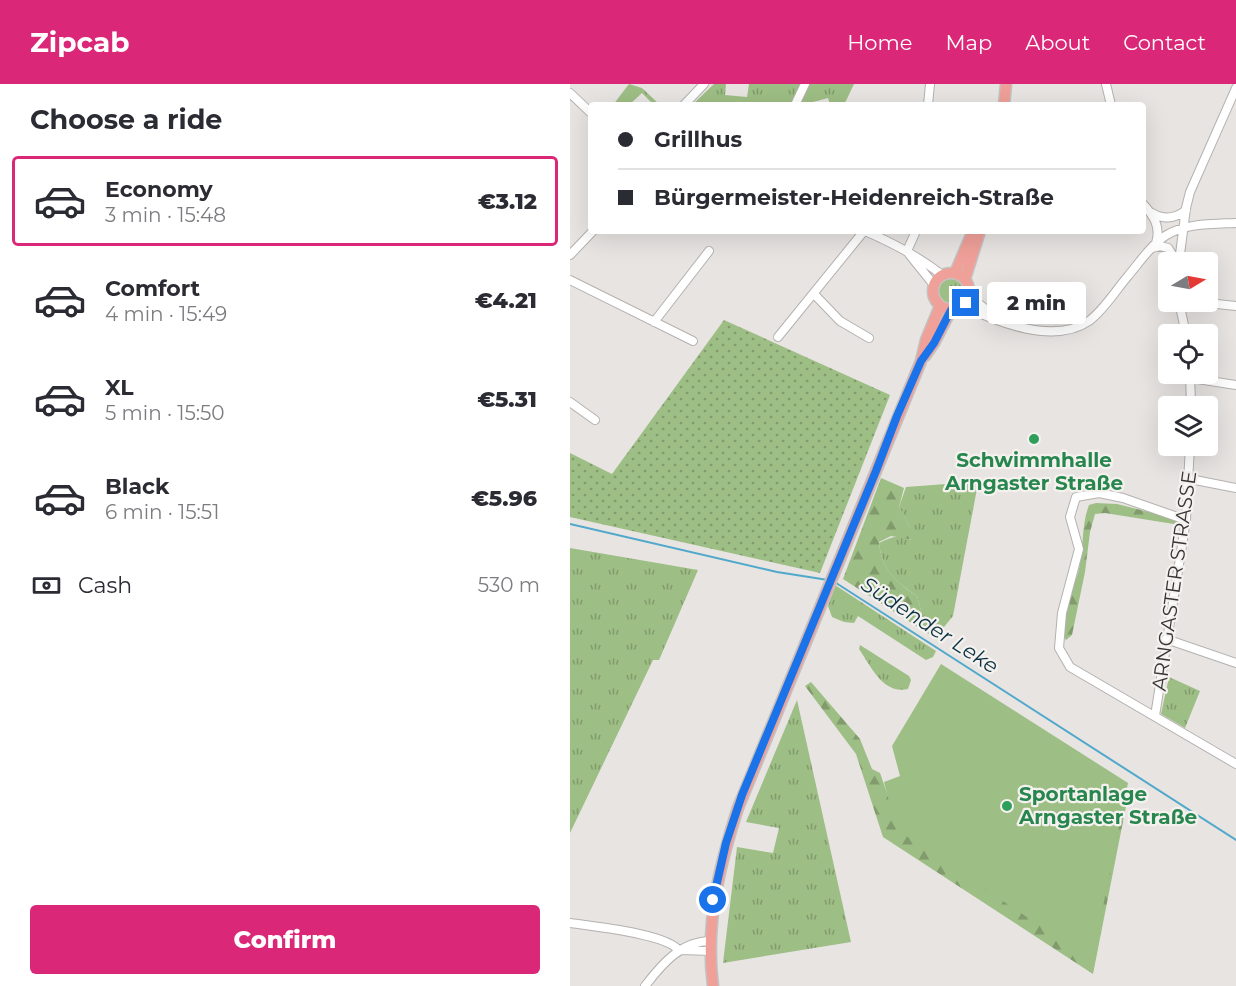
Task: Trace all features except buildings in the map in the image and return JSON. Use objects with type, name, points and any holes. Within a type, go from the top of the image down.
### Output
[{"type":"main road","points":[[1004,102],[1006,84]]},
{"type":"main road","points":[[960,276],[971,234]]},
{"type":"main road","points":[[960,276],[979,234]]},
{"type":"main road","points":[[713,986],[711,946],[713,900],[738,808],[921,361],[926,340],[946,308],[966,301],[969,287],[960,276],[942,275],[934,285],[933,295],[946,308]]},
{"type":"street","points":[[687,102],[704,84]]},
{"type":"street","points":[[796,102],[805,84]]},
{"type":"street","points":[[928,102],[930,84]]},
{"type":"street","points":[[1106,84],[1110,102]]},
{"type":"street","points":[[1179,252],[1190,192],[1236,88]]},
{"type":"street","points":[[570,93],[588,110]]},
{"type":"street","points":[[1146,207],[1152,213],[1158,227],[1154,246]]},
{"type":"street","points":[[1162,217],[1176,217],[1186,210]]},
{"type":"street","points":[[1152,213],[1183,228]]},
{"type":"street","points":[[966,301],[986,317],[1028,330],[1062,330],[1083,324],[1091,319],[1154,246],[1166,236],[1183,228],[1236,223]]},
{"type":"street","points":[[570,255],[590,234]]},
{"type":"street","points":[[778,337],[863,234]]},
{"type":"street","points":[[871,234],[925,261],[942,275]]},
{"type":"street","points":[[907,251],[915,234]]},
{"type":"street","points":[[1154,246],[1168,248],[1172,252]]},
{"type":"street","points":[[654,322],[710,251]]},
{"type":"street","points":[[907,251],[934,285]]},
{"type":"street","points":[[570,280],[693,341]]},
{"type":"street","points":[[814,294],[840,321],[869,338]]},
{"type":"street","points":[[1218,304],[1236,306]]},
{"type":"street","points":[[1218,381],[1236,385]]},
{"type":"street","points":[[570,402],[595,420]]},
{"type":"street","name":"ARNGASTER STRASSE","points":[[1155,716],[1186,520],[1190,456]]},
{"type":"street","points":[[1190,479],[1236,488]]},
{"type":"street","points":[[1186,520],[1123,498],[1099,493],[1076,497],[1070,517],[1079,549],[1062,613],[1059,648],[1070,667],[1236,764]]},
{"type":"street","points":[[1166,639],[1236,663]]},
{"type":"street","points":[[570,923],[609,928],[664,940],[676,945],[680,950]]},
{"type":"street","points":[[645,986],[669,957],[680,950],[711,946]]},
{"type":"green space","points":[[629,84],[642,88],[657,102],[651,102],[642,93],[632,102],[615,102]]},
{"type":"green space","points":[[714,84],[726,84],[725,95],[747,97],[749,84],[854,84],[845,102],[829,102],[828,98],[813,102],[695,102]]},
{"type":"green space","points":[[951,278],[960,282],[964,291],[960,300],[951,304],[942,300],[938,291],[942,282]]},
{"type":"green space","points":[[724,320],[890,395],[820,573],[570,517],[570,453],[612,474]]},
{"type":"green space","points":[[881,478],[904,488],[899,507],[914,540],[891,536],[879,542],[883,560],[896,580],[917,596],[922,614],[940,632],[938,640],[843,579]]},
{"type":"green space","points":[[979,478],[953,616],[940,632],[922,614],[917,596],[891,574],[883,561],[879,543],[895,537],[911,540],[910,527],[899,507],[906,487],[960,483],[968,479]]},
{"type":"green space","points":[[1117,504],[1177,519],[1180,525],[1105,513],[1095,514],[1072,635],[1066,640],[1062,624],[1079,569],[1086,513],[1089,505]]},
{"type":"green space","points":[[570,548],[698,570],[659,660],[653,660],[570,833]]},
{"type":"green space","points":[[835,585],[936,651],[933,657],[926,660],[858,616],[854,623],[832,617],[828,606]]},
{"type":"green space","points":[[860,645],[909,676],[911,680],[908,689],[891,688],[879,678],[859,649]]},
{"type":"green space","name":"Sportanlage Arngaster Straße","points":[[941,664],[1128,783],[1092,961],[896,829],[884,782],[900,776],[892,746]]},
{"type":"green space","points":[[1169,677],[1200,691],[1185,728],[1161,714]]},
{"type":"green space","points":[[811,682],[860,739],[872,769],[880,773],[899,828],[1128,796],[1093,974],[883,837],[856,754],[805,686]]},
{"type":"green space","points":[[797,700],[851,942],[723,963],[737,847],[773,853],[779,828],[746,822]]},
{"type":"waterway","name":"Südender Leke","points":[[570,524],[777,572],[828,580]]},
{"type":"waterway","name":"Südender Leke","points":[[833,581],[1236,840]]},
{"type":"place","name":"Schwimmhalle Arngaster Straße","points":[[1034,439]]},
{"type":"place","name":"Sportanlage Arngaster Straße","points":[[1007,806]]},
{"type":"route","points":[[713,900],[726,843],[742,795],[897,416],[921,361],[934,343],[951,310],[966,303]]}]
